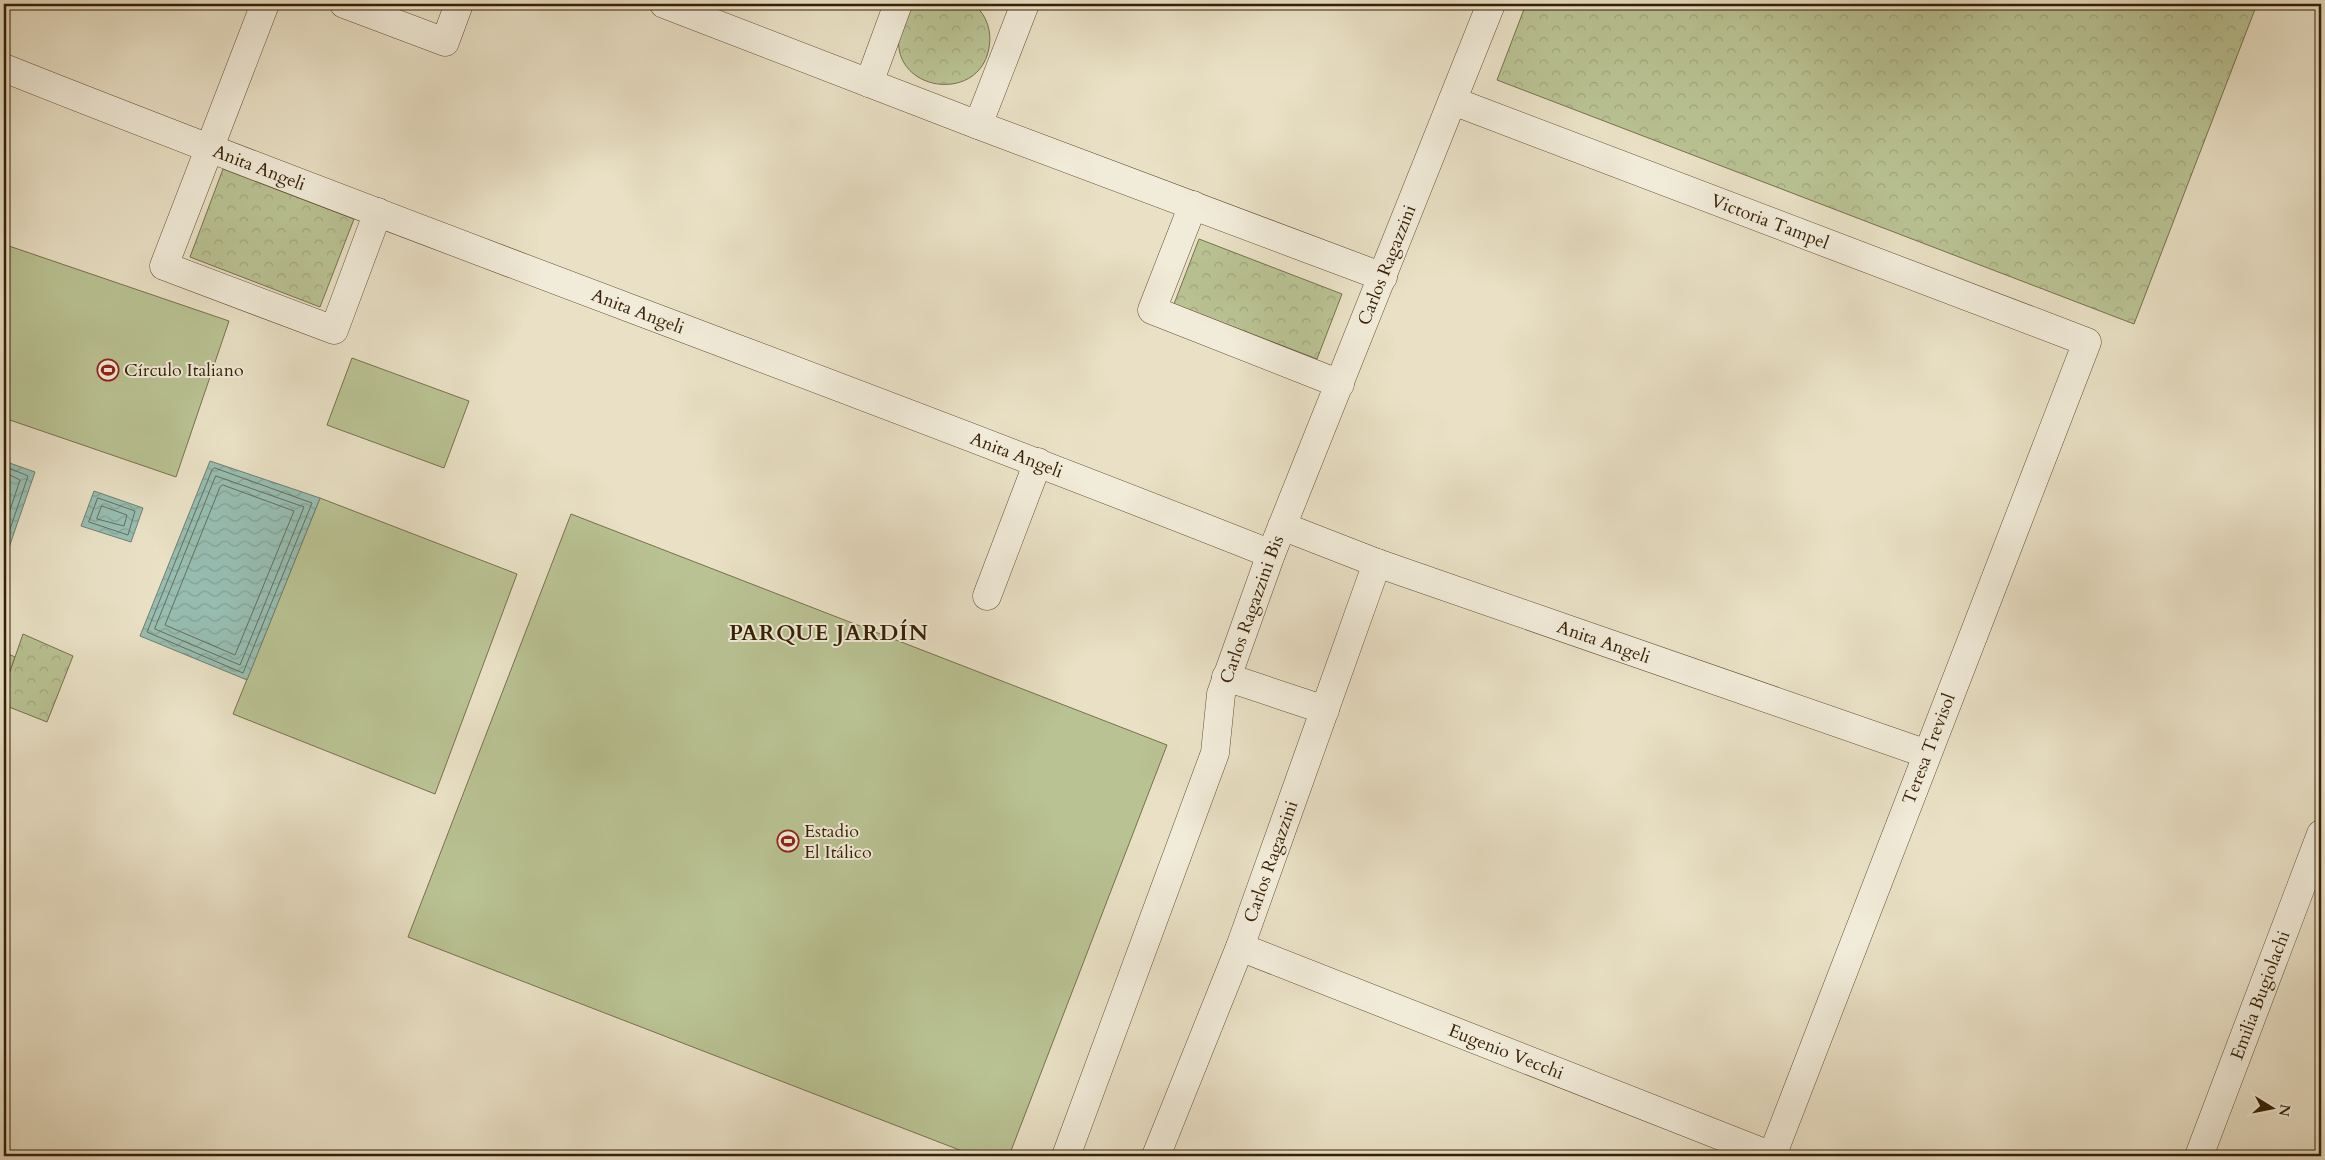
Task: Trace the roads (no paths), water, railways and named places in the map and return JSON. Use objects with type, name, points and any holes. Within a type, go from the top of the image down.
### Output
[{"type":"street","points":[[265,4],[164,266],[334,330],[378,212]]},
{"type":"street","points":[[344,4],[445,42],[459,4]]},
{"type":"street","points":[[664,4],[978,125],[1383,277]]},
{"type":"street","points":[[869,83],[898,4]]},
{"type":"street","points":[[978,125],[1025,4]]},
{"type":"street","name":"Carlos Ragazzini","points":[[1282,526],[1491,4]]},
{"type":"street","name":"Anita Angeli","points":[[4,68],[208,149],[1038,462],[1271,554]]},
{"type":"street","name":"Victoria Tampel","points":[[1452,101],[2087,342]]},
{"type":"street","points":[[1193,205],[1152,310],[1340,384]]},
{"type":"street","name":"Teresa Trevisol","points":[[1772,1156],[2087,342]]},
{"type":"street","points":[[987,596],[1038,462]]},
{"type":"street","name":"Anita Angeli","points":[[1282,526],[1377,563],[1927,754]]},
{"type":"street","name":"Carlos Ragazzini Bis","points":[[1066,1156],[1215,753],[1224,686],[1282,526]]},
{"type":"street","name":"Carlos Ragazzini","points":[[1156,1156],[1240,947],[1377,563]]},
{"type":"street","points":[[1224,686],[1325,710]]},
{"type":"street","name":"Emilia Bugiolachi","points":[[2199,1156],[2315,871],[2321,834]]},
{"type":"street","name":"Eugenio Vecchi","points":[[1240,947],[1772,1156]]},
{"type":"water","points":[[4,461],[35,472],[4,562]]},
{"type":"water","points":[[210,461],[320,498],[247,680],[140,636]]},
{"type":"water","points":[[94,491],[143,508],[131,542],[81,526]]},
{"type":"place","name":"Círculo Italiano","points":[[108,370]]},
{"type":"place","name":"Estadio El Itálico","points":[[788,841]]},
{"type":"district","name":"PARQUE JARDÍN","points":[[829,633]]}]
